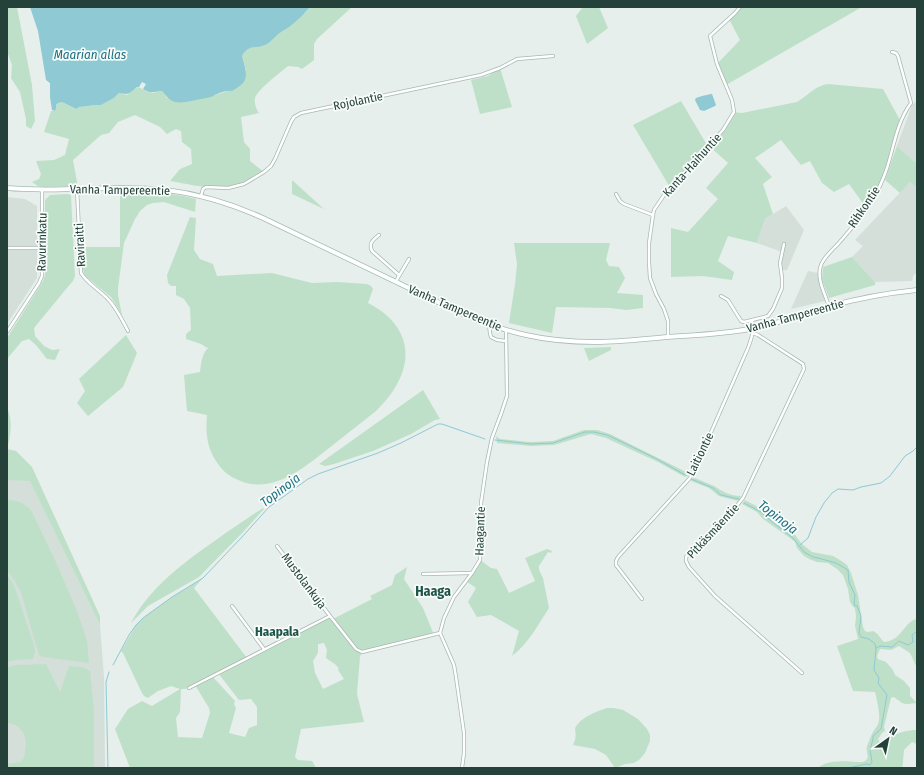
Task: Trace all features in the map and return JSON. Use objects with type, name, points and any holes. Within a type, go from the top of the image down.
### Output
[{"type":"main road","name":"Vanha Tampereentie","points":[[7,188],[42,190],[127,188],[158,190],[201,196],[234,206],[263,218],[465,315],[506,330],[556,340],[596,342],[754,331],[829,307],[872,296],[917,290]]},
{"type":"street","name":"Kanta-Haihuntie","points":[[668,337],[668,321],[650,278],[649,243],[654,210],[664,195],[723,130],[734,112],[732,100],[717,64],[710,36],[736,13],[740,7]]},
{"type":"street","name":"Rihkontie","points":[[829,307],[820,281],[821,265],[825,258],[871,202],[887,170],[900,122],[911,103],[898,56],[896,53],[892,52]]},
{"type":"street","name":"Rojolantie","points":[[201,196],[203,189],[206,187],[228,188],[244,184],[264,172],[271,166],[275,159],[294,117],[301,113],[481,75],[500,68],[517,59],[554,56]]},
{"type":"street","name":"Raviraitti","points":[[77,189],[81,273],[86,280],[113,305],[128,331]]},
{"type":"street","name":"Ravurinkatu","points":[[7,332],[42,276],[42,190]]},
{"type":"street","points":[[616,194],[620,201],[624,204],[653,215]]},
{"type":"street","points":[[379,234],[371,242],[370,248],[397,272],[399,276]]},
{"type":"street","points":[[721,296],[728,300],[741,321],[744,322],[768,316],[782,288],[780,262],[784,244]]},
{"type":"street","points":[[7,248],[43,248]]},
{"type":"street","points":[[396,282],[409,259]]},
{"type":"street","points":[[752,320],[754,331]]},
{"type":"street","points":[[489,324],[491,337],[497,340],[506,341]]},
{"type":"street","name":"Haagantie","points":[[440,633],[441,625],[454,596],[480,560],[481,503],[487,462],[492,438],[507,396],[506,330]]},
{"type":"street","name":"Laitiontie","points":[[642,599],[616,565],[616,561],[690,478],[748,348],[754,331]]},
{"type":"street","name":"Pitkäsmäentie","points":[[754,331],[803,364],[804,369],[743,498],[686,556],[686,561],[689,567],[715,596],[802,673]]},
{"type":"street","name":"Mustolankuja","points":[[277,546],[330,616],[356,648],[362,652],[440,633]]},
{"type":"street","points":[[423,574],[472,573]]},
{"type":"street","points":[[232,606],[264,649]]},
{"type":"street","points":[[189,688],[330,616]]},
{"type":"street","points":[[440,633],[454,665],[456,677],[464,733],[462,768]]},
{"type":"shaded area","points":[[917,101],[917,164],[897,146],[912,105]]},
{"type":"shaded area","points":[[910,182],[917,188],[917,272],[913,276],[912,281],[875,282],[852,257],[863,246],[855,240]]},
{"type":"shaded area","points":[[7,197],[25,199],[37,206],[37,278],[7,324]]},
{"type":"shaded area","points":[[786,206],[804,230],[787,270],[781,270],[782,252],[757,243],[765,219]]},
{"type":"shaded area","points":[[808,271],[818,273],[819,282],[825,301],[791,309]]},
{"type":"shaded area","points":[[8,480],[30,480],[100,625],[104,677],[105,768],[7,768]]},
{"type":"green space","points":[[7,7],[17,7],[32,85],[35,121],[31,129],[26,126],[26,119],[20,92],[11,78],[12,65],[7,51]]},
{"type":"green space","points":[[310,7],[352,7],[317,39],[314,44],[314,60],[302,69],[288,66],[257,94],[255,102],[259,113],[241,117],[244,142],[250,149],[250,161],[264,172],[244,183],[235,186],[217,188],[170,181],[180,169],[192,164],[191,149],[182,142],[181,131],[176,129],[167,134],[160,127],[135,115],[118,122],[109,133],[101,135],[73,160],[77,186],[44,187],[38,186],[32,182],[39,179],[41,174],[36,161],[54,160],[65,155],[69,139],[44,132],[51,111],[55,111],[58,103],[62,102],[75,109],[79,107],[101,105],[114,98],[119,93],[127,95],[138,87],[152,93],[162,91],[167,98],[210,97],[227,91],[246,70],[242,56],[245,51],[249,48],[256,47],[288,27]]},
{"type":"green space","points":[[583,7],[599,7],[608,28],[587,44],[576,16]]},
{"type":"green space","points":[[740,7],[862,7],[726,85],[717,64],[740,40],[729,19]]},
{"type":"green space","points":[[500,68],[512,107],[480,114],[471,80],[488,76]]},
{"type":"green space","points":[[828,84],[883,89],[901,122],[887,170],[867,209],[849,184],[834,192],[822,183],[810,161],[801,165],[781,140],[755,158],[772,177],[763,184],[773,214],[765,219],[757,243],[728,236],[718,261],[734,272],[732,280],[703,276],[671,277],[671,228],[688,232],[718,199],[706,188],[728,163],[709,146],[723,130],[734,112],[742,113],[797,102],[815,89]]},
{"type":"green space","points":[[681,101],[707,145],[671,189],[633,125]]},
{"type":"green space","points":[[897,146],[917,164],[917,188],[910,182],[900,193],[885,180]]},
{"type":"green space","points":[[292,180],[324,209],[292,194]]},
{"type":"green space","points":[[134,192],[165,193],[196,199],[195,212],[164,202],[147,205],[140,211],[124,243],[118,288],[122,315],[111,297],[84,274],[82,247],[120,247],[120,196]]},
{"type":"green space","points":[[50,195],[71,195],[75,276],[73,281],[34,328],[35,336],[44,346],[52,350],[60,349],[55,360],[47,359],[29,339],[22,341],[7,359],[7,338],[43,281],[45,275],[45,200]]},
{"type":"green space","points":[[190,217],[196,218],[194,250],[200,259],[213,264],[217,276],[272,273],[312,283],[337,282],[367,284],[373,289],[368,303],[390,318],[402,337],[405,348],[403,371],[395,388],[385,402],[376,411],[314,460],[282,480],[258,484],[246,483],[227,474],[213,457],[208,444],[207,415],[187,411],[184,375],[200,372],[201,362],[205,351],[209,349],[201,344],[186,339],[186,334],[191,330],[190,308],[184,299],[176,295],[176,286],[171,286],[168,283],[167,275]]},
{"type":"green space","points":[[514,243],[610,243],[606,260],[609,266],[619,267],[625,278],[617,293],[643,295],[643,308],[626,310],[610,308],[556,307],[552,333],[509,323],[517,264]]},
{"type":"green space","points":[[852,257],[875,282],[875,285],[829,298],[822,280],[823,267]]},
{"type":"green space","points":[[126,335],[137,353],[123,387],[88,416],[77,403],[85,391],[79,379]]},
{"type":"green space","points":[[611,347],[611,350],[589,361],[584,348]]},
{"type":"green space","points":[[423,390],[440,419],[435,420],[411,434],[373,451],[334,464],[325,466],[319,464]]},
{"type":"green space","points":[[7,407],[11,428],[7,449]]},
{"type":"green space","points":[[584,430],[597,430],[610,434],[686,472],[685,477],[658,462],[606,438],[591,434],[554,445],[531,446],[497,443],[496,436],[500,439],[530,442],[553,441]]},
{"type":"green space","points":[[7,449],[16,451],[32,467],[100,616],[100,625],[30,481],[8,480],[7,489]]},
{"type":"green space","points":[[693,477],[726,493],[741,496],[738,501],[719,496],[709,488],[691,481]]},
{"type":"green space","points":[[7,500],[21,503],[27,506],[32,512],[76,609],[87,640],[89,663],[43,657],[39,655],[21,592],[7,570]]},
{"type":"green space","points":[[745,500],[760,508],[776,524],[792,531],[802,544],[812,552],[833,556],[847,565],[858,595],[865,631],[875,632],[884,642],[890,641],[899,635],[909,623],[917,619],[917,668],[910,653],[899,646],[891,650],[880,649],[877,656],[878,659],[886,662],[893,670],[895,675],[904,681],[910,688],[910,696],[917,703],[904,704],[894,697],[891,698],[884,727],[885,731],[878,739],[883,743],[891,737],[901,733],[917,730],[917,744],[912,742],[904,750],[902,768],[818,768],[833,762],[863,762],[866,760],[868,757],[867,746],[878,722],[879,710],[875,692],[853,691],[837,646],[858,639],[855,626],[855,609],[850,602],[848,589],[843,575],[837,569],[828,563],[817,562],[804,556],[797,548],[795,542],[763,519],[757,512],[742,504]]},
{"type":"green space","points":[[263,508],[264,509],[244,531],[199,577],[148,606],[131,623],[137,612],[152,593],[179,567]]},
{"type":"green space","points":[[547,549],[552,551],[551,553],[548,552],[539,566],[539,570],[543,578],[549,608],[528,640],[512,656],[519,631],[491,615],[477,617],[468,602],[476,588],[466,581],[480,560],[491,568],[497,569],[509,593],[535,581],[525,558]]},
{"type":"green space","points":[[407,567],[404,579],[423,608],[434,635],[362,652],[360,657],[357,694],[364,722],[301,729],[295,757],[298,760],[312,761],[316,768],[130,768],[115,729],[128,709],[142,701],[152,706],[180,689],[171,686],[158,691],[148,698],[142,693],[121,651],[136,625],[143,618],[172,597],[203,578],[194,588],[247,658],[330,616],[333,619],[372,599],[370,596],[392,585],[395,575]],"holes":[[[324,643],[327,650],[326,658],[336,665],[344,679],[323,689],[315,673],[313,661],[318,653],[318,644]],[[218,673],[239,700],[251,699],[257,707],[257,725],[249,728],[245,737],[229,733],[236,708],[234,704],[235,701],[212,676]],[[195,685],[209,708],[210,713],[202,738],[178,737],[176,718],[180,712],[181,689]]]},
{"type":"green space","points":[[7,575],[13,583],[34,645],[35,652],[33,659],[7,662]]},
{"type":"green space","points":[[46,664],[60,692],[69,666],[83,667],[90,671],[94,711],[94,768],[7,768],[7,764],[20,762],[22,760],[26,740],[23,732],[17,726],[7,723],[7,667],[15,665]]},
{"type":"green space","points":[[607,708],[623,710],[638,719],[650,735],[650,741],[645,753],[634,763],[625,764],[615,768],[606,755],[595,749],[573,745],[576,737],[575,728],[578,724],[589,715]]},
{"type":"water","name":"Maarian allas","points":[[30,7],[310,7],[303,15],[279,33],[269,43],[263,46],[247,49],[242,56],[246,70],[245,80],[232,91],[224,92],[211,97],[177,102],[170,99],[162,91],[146,91],[143,89],[146,84],[142,82],[139,87],[130,93],[119,93],[114,98],[101,105],[79,107],[76,109],[62,102],[56,105],[55,111],[52,110],[50,83],[46,80],[38,31]]},
{"type":"water","points":[[712,94],[716,105],[704,111],[700,110],[695,100],[696,98]]},
{"type":"waterway","name":"Topinoja","points":[[113,665],[129,635],[143,618],[172,597],[203,578],[269,507],[308,479],[318,474],[378,453],[438,424],[442,424],[485,439]]},
{"type":"waterway","name":"Topinoja","points":[[495,440],[531,444],[553,443],[585,432],[594,432],[607,435],[620,441],[687,476]]},
{"type":"waterway","points":[[800,545],[808,538],[816,517],[832,493],[838,489],[853,490],[881,483],[890,476],[905,456],[917,447]]},
{"type":"waterway","name":"Topinoja","points":[[691,479],[713,488],[721,495],[739,499]]},
{"type":"waterway","name":"Topinoja","points":[[744,503],[761,512],[793,538],[804,552],[813,557],[836,563],[848,570],[849,582],[855,595],[854,605],[857,606],[861,616],[859,633],[861,637],[869,639],[875,644],[876,648]]},
{"type":"waterway","points":[[849,768],[866,764],[870,765],[872,762],[870,750],[873,736],[881,729],[887,695],[878,683],[879,678],[874,670],[876,648],[880,646],[892,647],[899,641],[908,645],[913,642],[912,635],[917,631]]},
{"type":"waterway","name":"Topinoja","points":[[108,768],[106,682],[109,672]]},
{"type":"district","name":"Haaga","points":[[433,591]]},
{"type":"district","name":"Haapala","points":[[277,631]]}]
